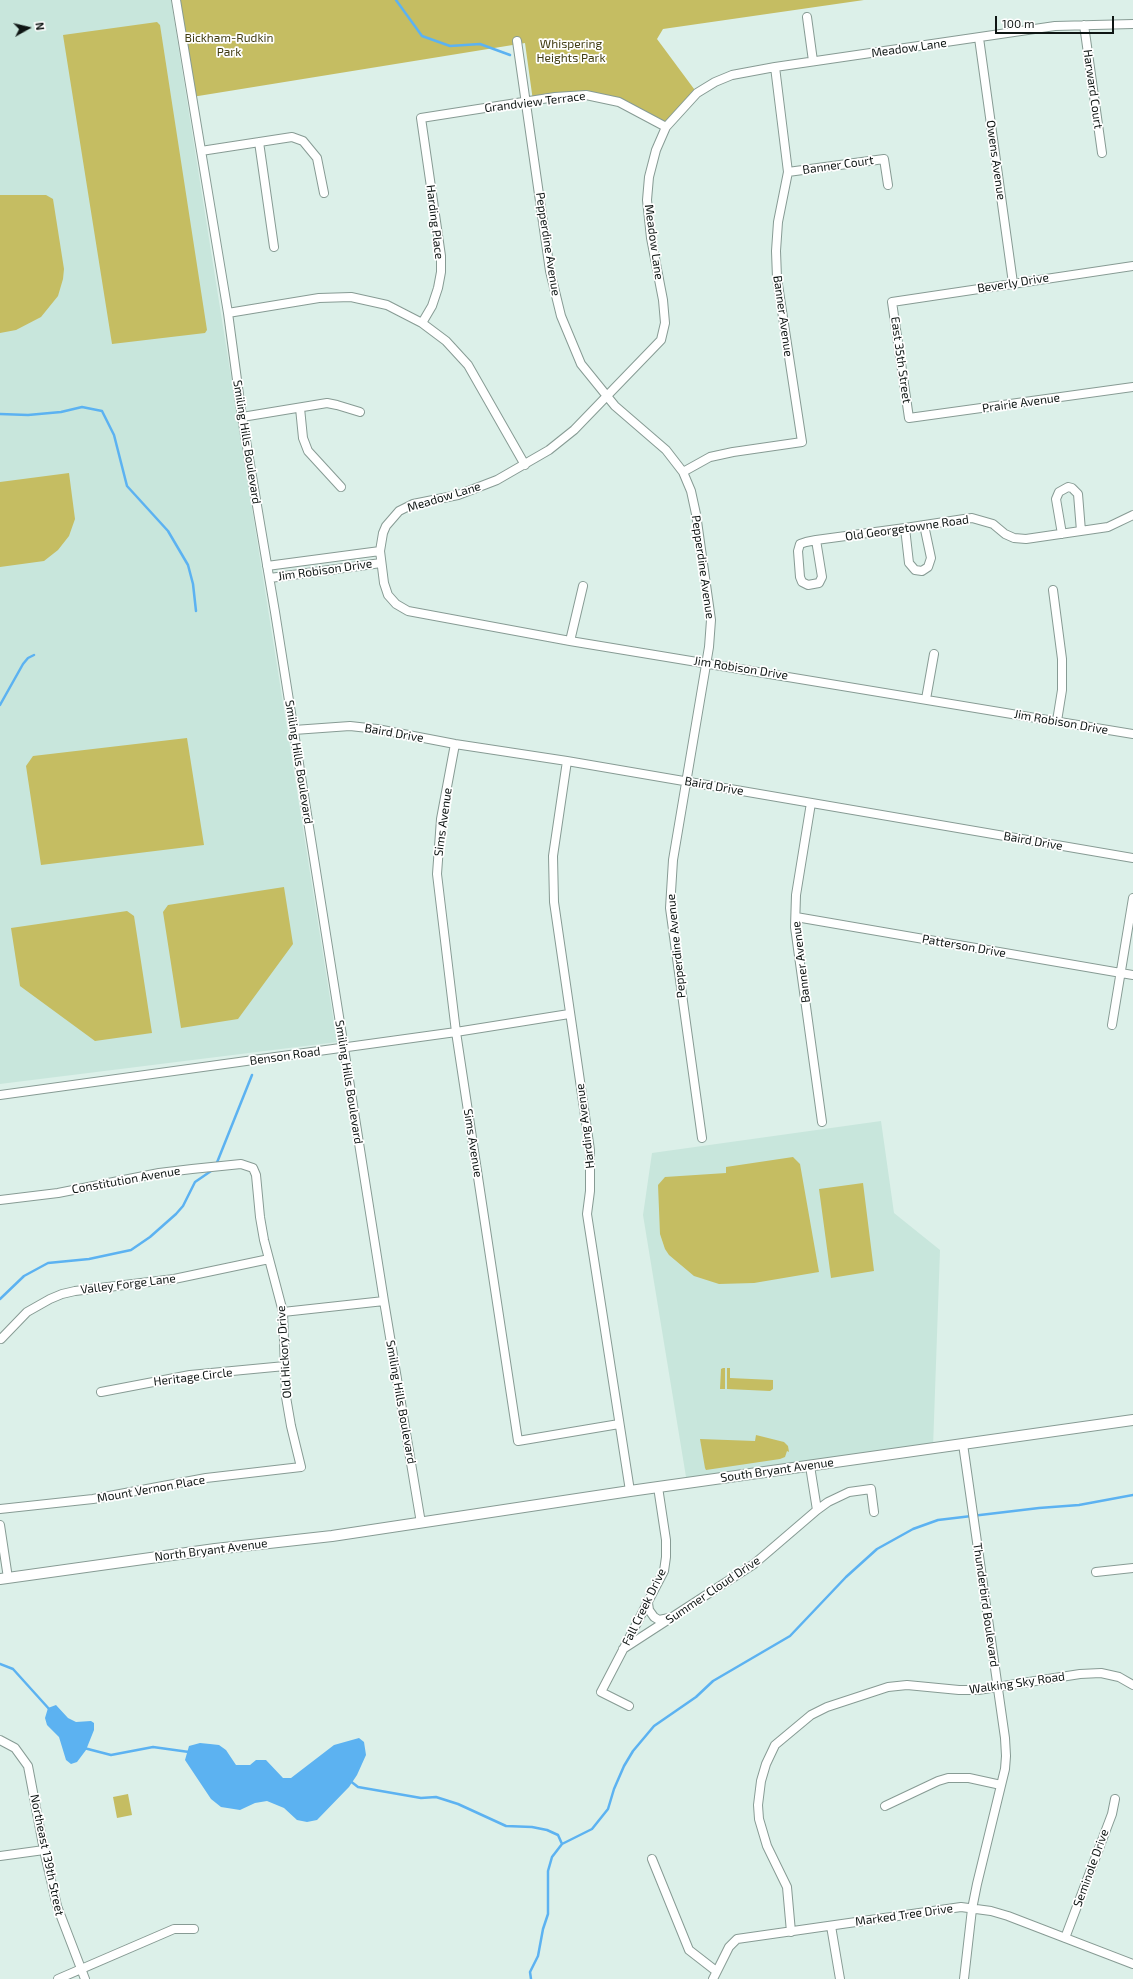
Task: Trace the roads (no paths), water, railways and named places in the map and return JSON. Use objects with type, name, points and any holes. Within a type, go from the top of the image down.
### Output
[{"type":"street","name":"Smiling Hills Boulevard","points":[[176,0],[228,313],[242,417],[270,578],[343,1048],[421,1523]]},
{"type":"street","points":[[807,17],[814,61]]},
{"type":"street","name":"Meadow Lane","points":[[380,551],[383,533],[386,526],[399,511],[413,504],[458,495],[497,480],[549,450],[574,430],[661,340],[665,323],[663,300],[651,238],[647,200],[649,177],[656,150],[666,127],[693,95],[714,82],[742,72],[1055,26],[1133,24]]},
{"type":"street","name":"Harward Court","points":[[1084,25],[1102,153]]},
{"type":"street","name":"Owens Avenue","points":[[979,38],[1013,283]]},
{"type":"street","name":"Pepperdine Avenue","points":[[518,41],[550,271],[561,316],[581,364],[606,396],[635,425],[666,450],[683,472],[691,491],[696,514],[711,610],[709,648],[673,860],[670,908],[702,1138]]},
{"type":"street","name":"Banner Avenue","points":[[683,472],[710,457],[733,452],[802,442],[777,278],[776,251],[778,222],[788,172],[775,67]]},
{"type":"street","name":"Grandview Terrace","points":[[421,118],[571,95],[596,96],[619,102],[666,127]]},
{"type":"street","name":"Harding Place","points":[[421,118],[441,256],[441,272],[438,288],[432,306],[422,323]]},
{"type":"street","points":[[200,151],[292,137],[303,141],[318,158],[324,193]]},
{"type":"street","points":[[259,142],[274,247]]},
{"type":"street","name":"Banner Court","points":[[788,172],[884,159],[888,185]]},
{"type":"street","name":"Beverly Drive","points":[[892,302],[1133,266]]},
{"type":"street","points":[[228,313],[319,298],[351,298],[387,305],[422,323],[446,341],[468,365],[525,465]]},
{"type":"street","name":"East 35th Street","points":[[892,302],[909,418]]},
{"type":"street","name":"Prairie Avenue","points":[[909,418],[1133,387]]},
{"type":"street","points":[[242,417],[333,403],[360,412]]},
{"type":"street","points":[[300,408],[303,438],[308,452],[341,487]]},
{"type":"street","points":[[1062,534],[1056,499],[1059,492],[1068,487],[1072,488],[1078,494],[1081,531]]},
{"type":"street","name":"Old Georgetowne Road","points":[[816,540],[822,577],[819,583],[808,585],[802,582],[800,577],[799,548],[800,544],[816,540],[964,519],[979,519],[993,524],[1005,534],[1014,538],[1026,539],[1108,527],[1133,515]]},
{"type":"street","points":[[905,528],[909,563],[915,570],[922,570],[928,567],[931,558],[924,525]]},
{"type":"street","name":"Jim Robison Drive","points":[[267,566],[380,551],[381,563],[388,594],[396,604],[408,611],[570,641],[707,662],[1133,734]]},
{"type":"street","name":"Jim Robison Drive","points":[[270,578],[381,563]]},
{"type":"street","points":[[570,641],[583,586]]},
{"type":"street","points":[[1053,590],[1062,659],[1062,690],[1057,721]]},
{"type":"street","points":[[926,699],[934,654]]},
{"type":"street","name":"Baird Drive","points":[[294,730],[350,726],[377,728],[455,744],[686,781],[1133,858]]},
{"type":"street","name":"Sims Avenue","points":[[455,744],[441,819],[437,874],[456,1032],[518,1441],[619,1424]]},
{"type":"street","name":"Harding Avenue","points":[[567,761],[553,856],[552,877],[554,902],[569,1014],[590,1150],[590,1191],[587,1214],[630,1491]]},
{"type":"street","name":"Banner Avenue","points":[[811,803],[796,895],[796,937],[822,1122]]},
{"type":"street","points":[[1112,1025],[1133,898]]},
{"type":"street","name":"Patterson Drive","points":[[796,917],[1133,975]]},
{"type":"street","name":"Benson Road","points":[[0,1095],[456,1032],[569,1014]]},
{"type":"street","name":"Constitution Avenue","points":[[0,1200],[58,1193],[186,1170],[241,1164],[253,1168]]},
{"type":"street","name":"Old Hickory Drive","points":[[253,1168],[256,1175],[260,1217],[283,1312],[286,1396],[291,1426],[301,1467]]},
{"type":"street","name":"Valley Forge Lane","points":[[0,1339],[27,1312],[50,1298],[62,1294],[75,1291],[181,1278],[270,1259]]},
{"type":"street","points":[[283,1312],[384,1301]]},
{"type":"street","name":"Heritage Circle","points":[[101,1392],[190,1375],[285,1366]]},
{"type":"street","name":"South Bryant Avenue","points":[[421,1523],[630,1491],[1133,1420]]},
{"type":"street","name":"Thunderbird Boulevard","points":[[963,1444],[998,1686],[1006,1756],[1001,1785],[986,1842],[972,1909],[964,1979]]},
{"type":"street","points":[[810,1466],[817,1510]]},
{"type":"street","name":"Mount Vernon Place","points":[[0,1509],[93,1499],[206,1478],[301,1467]]},
{"type":"street","name":"Fall Creek Drive","points":[[629,1706],[601,1692],[664,1571],[666,1540],[658,1487]]},
{"type":"street","name":"Summer Cloud Drive","points":[[623,1650],[754,1564],[828,1502],[849,1492],[871,1489],[874,1512]]},
{"type":"street","name":"North Bryant Avenue","points":[[4,1579],[207,1550],[332,1536],[421,1523]]},
{"type":"street","points":[[0,1525],[4,1579]]},
{"type":"street","points":[[1096,1572],[1133,1568]]},
{"type":"street","points":[[648,1603],[649,1610],[654,1617],[659,1620],[673,1617]]},
{"type":"street","name":"Walking Sky Road","points":[[791,1932],[787,1887],[767,1846],[759,1819],[761,1781],[774,1745],[811,1714],[827,1707],[888,1687],[923,1686],[959,1690],[978,1690],[1080,1674],[1101,1673],[1119,1677],[1133,1684]]},
{"type":"street","name":"Northeast 139th Street","points":[[0,1740],[15,1748],[28,1766],[44,1850],[57,1906],[85,1979]]},
{"type":"street","points":[[886,1806],[938,1781],[948,1778],[969,1778],[1001,1785]]},
{"type":"street","name":"Seminole Drive","points":[[1065,1938],[1112,1814],[1115,1799]]},
{"type":"street","points":[[0,1856],[44,1850]]},
{"type":"street","points":[[652,1859],[689,1950],[701,1961],[716,1971]]},
{"type":"street","name":"Marked Tree Drive","points":[[713,1979],[729,1948],[737,1939],[961,1907],[991,1911],[1008,1916],[1133,1964]]},
{"type":"street","points":[[831,1926],[840,1979]]},
{"type":"street","points":[[58,1979],[174,1929],[194,1929]]},
{"type":"water","points":[[56,1705],[68,1718],[76,1722],[91,1721],[94,1723],[94,1730],[86,1750],[77,1762],[71,1764],[66,1760],[59,1737],[47,1725],[45,1718],[48,1708]]},
{"type":"water","points":[[359,1738],[364,1742],[366,1755],[357,1775],[349,1787],[317,1820],[307,1822],[297,1820],[284,1808],[267,1801],[255,1803],[240,1810],[221,1807],[211,1799],[185,1760],[189,1746],[200,1743],[219,1745],[226,1750],[236,1765],[250,1765],[256,1760],[266,1760],[283,1778],[291,1778],[334,1745]]},
{"type":"waterway","points":[[396,0],[422,36],[450,46],[480,44],[510,55]]},
{"type":"waterway","points":[[0,414],[28,415],[61,412],[82,407],[102,411],[114,435],[127,486],[168,531],[188,565],[193,584],[196,611]]},
{"type":"waterway","points":[[0,705],[23,664],[28,658],[34,655]]},
{"type":"waterway","points":[[216,1165],[252,1075]]},
{"type":"waterway","points":[[0,1299],[24,1276],[48,1263],[89,1259],[131,1250],[150,1237],[176,1214],[183,1206],[195,1182],[214,1169]]},
{"type":"waterway","points":[[531,1979],[530,1972],[538,1956],[543,1929],[548,1914],[548,1871],[552,1857],[562,1844],[592,1829],[608,1809],[614,1789],[624,1766],[633,1751],[654,1726],[696,1697],[713,1681],[790,1636],[846,1577],[877,1549],[913,1529],[938,1520],[1039,1508],[1079,1505],[1133,1495]]},
{"type":"waterway","points":[[0,1664],[13,1669],[50,1710]]},
{"type":"waterway","points":[[84,1748],[111,1755],[153,1747],[189,1752]]},
{"type":"waterway","points":[[349,1780],[358,1787],[421,1798],[436,1797],[458,1804],[506,1826],[532,1827],[547,1830],[558,1835],[562,1844]]},
{"type":"park label","name":"Bickham-Rudkin Park","points":[[229,45]]},
{"type":"park label","name":"Whispering Heights Park","points":[[571,51]]}]
